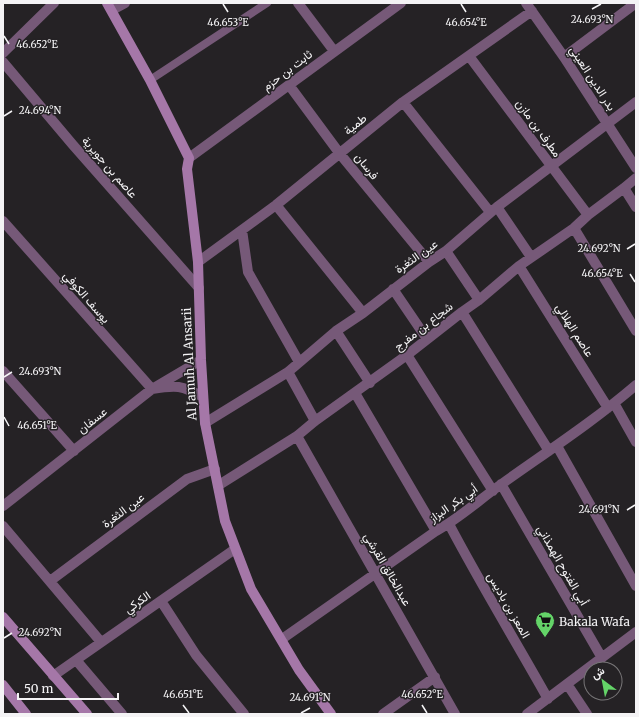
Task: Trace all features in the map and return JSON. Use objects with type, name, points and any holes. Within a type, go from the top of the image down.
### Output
[{"type":"street","points":[[3,53],[54,3]]},
{"type":"street","points":[[110,6],[125,3]]},
{"type":"street","points":[[298,3],[334,51]]},
{"type":"street","name":"ثابت بن حزم","points":[[189,158],[399,3]]},
{"type":"street","points":[[564,57],[622,7],[636,3]]},
{"type":"street","name":"Al Jamuh Al Ansarii","points":[[110,6],[150,80],[189,158],[187,168],[198,262],[201,360],[205,423],[225,521],[251,589],[299,670],[331,714]]},
{"type":"street","name":"طمية","points":[[198,262],[276,205],[403,102],[469,56],[529,7]]},
{"type":"street","name":"بدر الدين العيني","points":[[529,7],[564,57],[636,168]]},
{"type":"street","name":"مطرف بن مازن","points":[[469,56],[588,215]]},
{"type":"street","name":"عاصم بن جويرية","points":[[3,62],[199,288]]},
{"type":"street","name":"فرسان","points":[[289,85],[340,154],[429,262]]},
{"type":"street","points":[[403,102],[531,257]]},
{"type":"street","name":"عين الثغرة","points":[[205,423],[288,372],[336,331],[363,313],[429,262],[446,251],[493,210],[636,102]]},
{"type":"street","name":"شجاع بن مفرج","points":[[218,485],[297,436],[315,421],[370,383],[462,312],[480,300],[519,266],[574,228],[588,215],[636,178]]},
{"type":"street","points":[[624,188],[636,207]]},
{"type":"street","points":[[276,205],[363,313]]},
{"type":"street","name":"يوسف الكوفي","points":[[3,221],[152,389]]},
{"type":"street","points":[[574,228],[636,331]]},
{"type":"street","points":[[242,230],[248,272],[299,362]]},
{"type":"street","points":[[446,251],[480,300]]},
{"type":"street","name":"عاصم الهلالي","points":[[519,266],[636,442]]},
{"type":"street","points":[[393,289],[427,339]]},
{"type":"street","points":[[462,312],[553,448],[636,586]]},
{"type":"street","points":[[336,331],[370,383]]},
{"type":"street","points":[[407,355],[493,491]]},
{"type":"street","name":"عسفان","points":[[3,506],[152,389],[201,360]]},
{"type":"street","points":[[3,371],[74,451]]},
{"type":"street","points":[[288,372],[315,421]]},
{"type":"street","name":"أبي بكر البزاز","points":[[282,639],[436,531],[449,524],[611,406],[636,385]]},
{"type":"street","points":[[152,389],[182,386],[203,397]]},
{"type":"street","points":[[355,393],[436,531]]},
{"type":"street","name":"عبدالخالق القرشي","points":[[297,436],[455,714]]},
{"type":"street","name":"عين الثغرة","points":[[50,581],[187,479],[215,469]]},
{"type":"street","name":"أبي الفتوح الهمذاني","points":[[502,484],[602,658]]},
{"type":"street","name":"المعز بن باديس","points":[[449,524],[548,698]]},
{"type":"street","points":[[3,526],[101,642]]},
{"type":"street","name":"الكركي","points":[[53,676],[235,549]]},
{"type":"street","points":[[161,601],[196,655],[244,714]]},
{"type":"street","points":[[3,617],[87,714]]},
{"type":"street","points":[[527,714],[636,632]]},
{"type":"street","points":[[76,660],[122,714]]},
{"type":"street","points":[[383,714],[435,677]]},
{"type":"street","points":[[568,684],[587,714]]},
{"type":"street","points":[[3,685],[26,714]]},
{"type":"lane","points":[[150,80],[267,3]]},
{"type":"place","name":"Bakala Wafa","points":[[545,638]]}]
